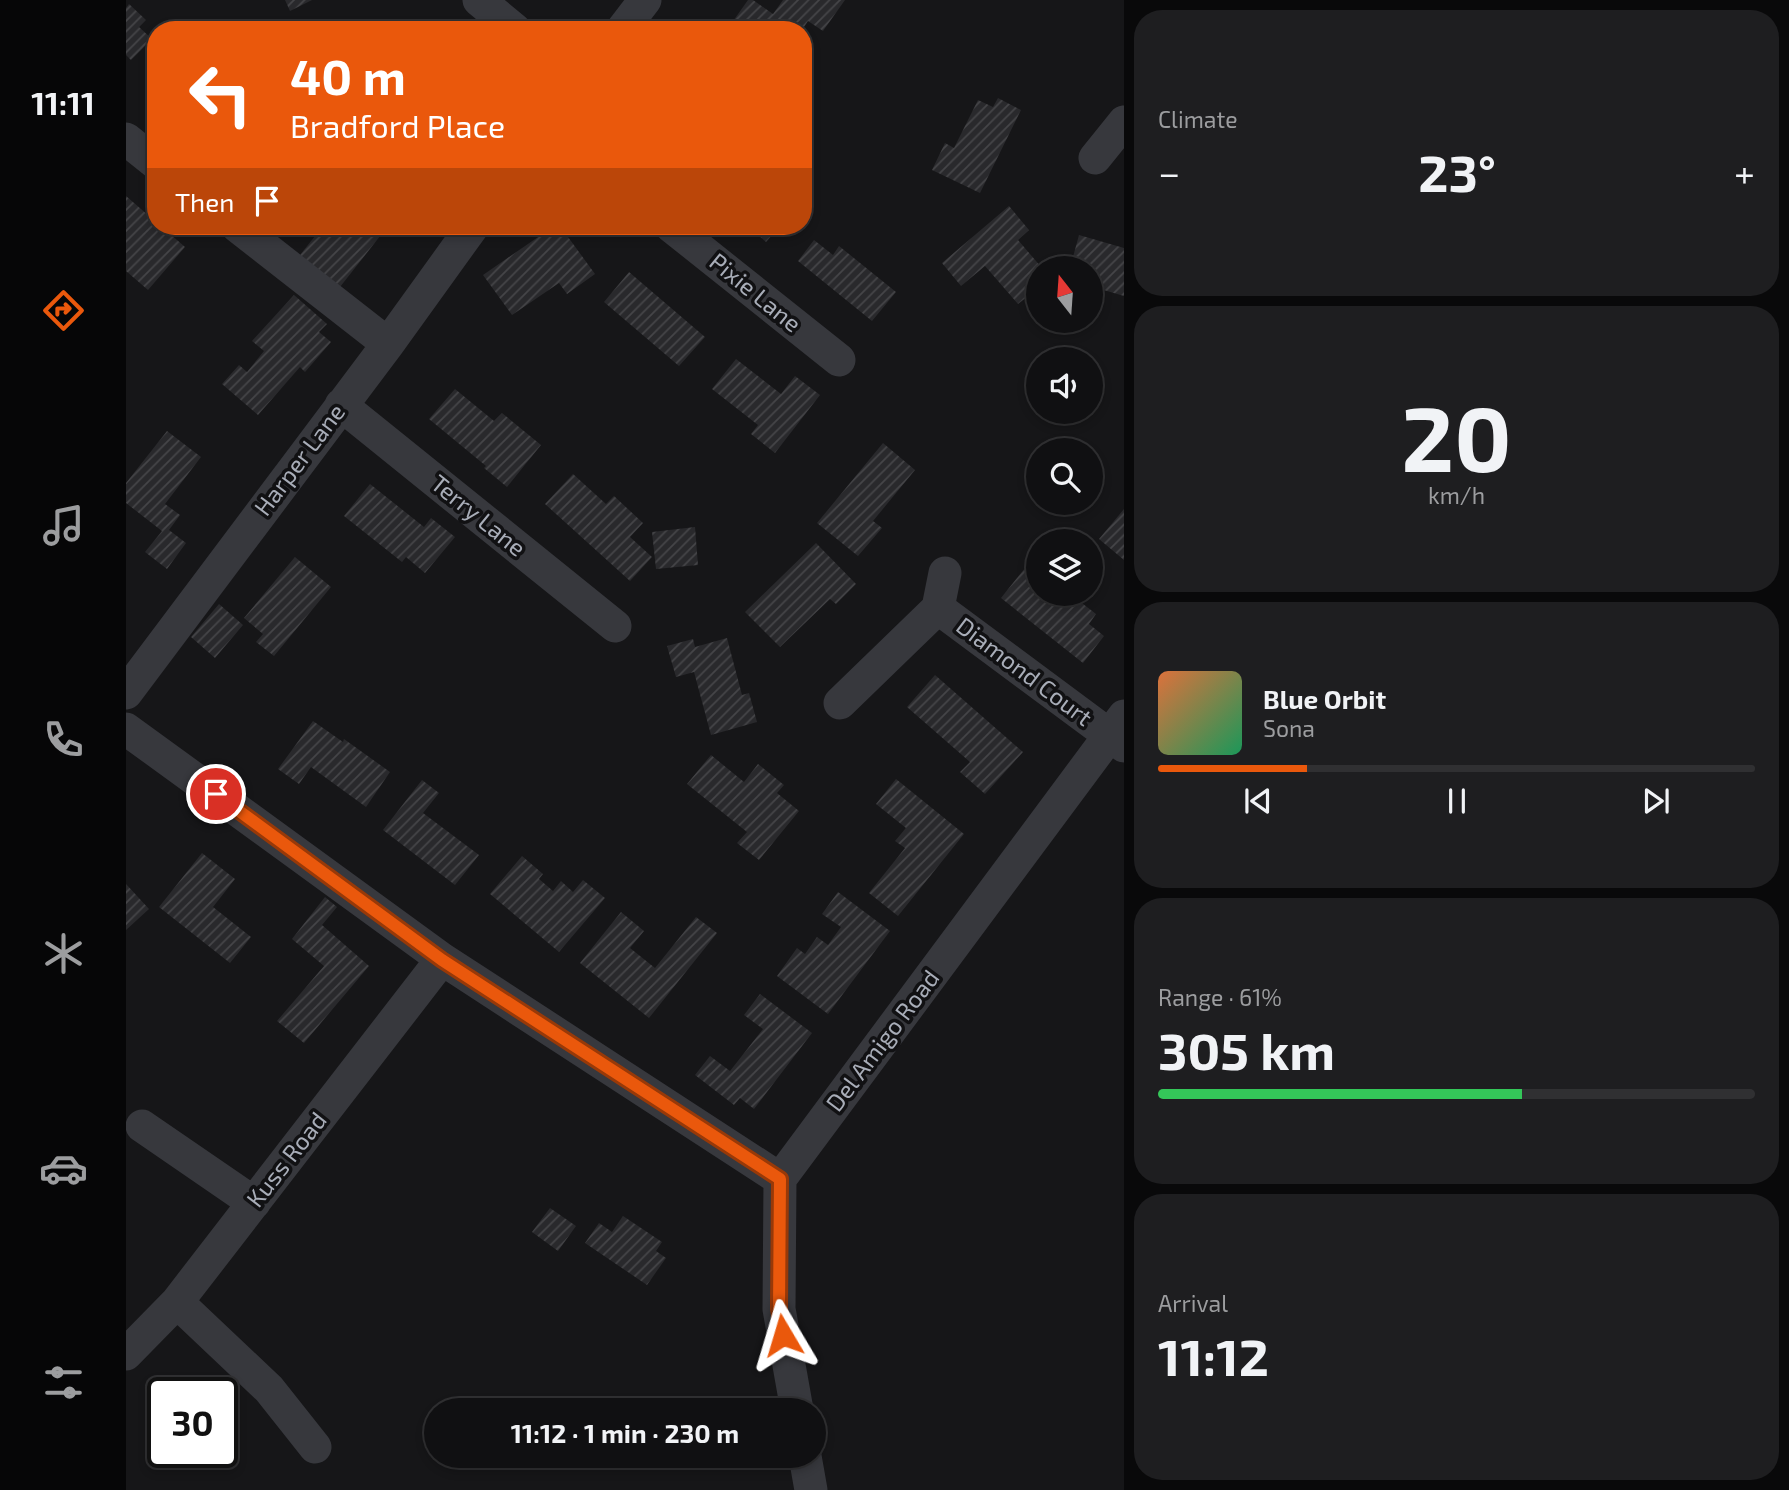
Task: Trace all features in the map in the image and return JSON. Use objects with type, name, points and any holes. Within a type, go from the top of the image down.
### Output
[{"type":"street","points":[[479,0],[504,21]]},
{"type":"street","points":[[629,21],[645,0]]},
{"type":"street","points":[[1095,158],[1124,122]]},
{"type":"street","points":[[126,139],[147,156]]},
{"type":"street","points":[[249,235],[388,344]]},
{"type":"street","name":"Harper Lane","points":[[126,693],[467,235]]},
{"type":"street","name":"Pixie Lane","points":[[682,235],[839,360]]},
{"type":"street","name":"Terry Lane","points":[[341,405],[615,626]]},
{"type":"street","name":"Diamond Court","points":[[840,703],[939,608],[945,573]]},
{"type":"street","name":"Diamond Court","points":[[939,608],[1119,733]]},
{"type":"street","points":[[126,729],[442,960],[780,1179],[779,1309],[795,1398]]},
{"type":"street","name":"Del Amigo Road","points":[[780,1179],[1119,733]]},
{"type":"street","name":"Kuss Road","points":[[126,1354],[177,1302],[442,960]]},
{"type":"street","points":[[142,1126],[254,1203]]},
{"type":"street","points":[[177,1302],[269,1389],[315,1447]]},
{"type":"street","points":[[807,1468],[811,1490]]},
{"type":"building","points":[[285,0],[312,0],[290,11]]},
{"type":"building","points":[[748,0],[753,0],[773,14],[783,0],[845,0],[823,31],[812,21],[733,21]]},
{"type":"building","points":[[129,4],[146,20],[139,27],[147,34],[147,44],[131,60],[126,55],[126,8]]},
{"type":"building","points":[[998,98],[1021,110],[980,193],[932,170],[945,143],[954,148],[978,100],[993,107]]},
{"type":"building","points":[[126,196],[147,214],[147,235],[171,235],[185,247],[148,290],[126,271]]},
{"type":"building","points":[[1009,206],[1029,230],[1018,240],[1032,256],[1026,256],[1026,298],[1018,304],[985,266],[961,286],[942,263]]},
{"type":"building","points":[[316,235],[381,235],[340,287],[300,255]]},
{"type":"building","points":[[541,235],[567,235],[595,274],[567,294],[559,283],[512,315],[483,275]]},
{"type":"building","points":[[758,235],[772,235],[766,242]]},
{"type":"building","points":[[1079,235],[1124,248],[1124,296],[1103,290],[1103,256],[1073,256]]},
{"type":"building","points":[[814,240],[833,255],[839,246],[896,292],[872,321],[798,261]]},
{"type":"building","points":[[629,272],[705,337],[679,366],[604,302]]},
{"type":"building","points":[[294,295],[327,324],[319,332],[331,342],[305,372],[300,367],[258,415],[222,384],[239,365],[247,372],[264,351],[252,341]]},
{"type":"building","points":[[736,359],[781,394],[795,376],[820,395],[775,453],[751,434],[758,425],[712,389]]},
{"type":"building","points":[[455,389],[494,421],[502,413],[541,445],[507,487],[429,419]]},
{"type":"building","points":[[167,431],[201,457],[165,504],[180,515],[169,530],[186,543],[167,569],[145,552],[162,531],[126,503],[126,483]]},
{"type":"building","points":[[883,443],[915,470],[873,521],[882,528],[858,556],[817,523]]},
{"type":"building","points":[[573,474],[606,504],[614,496],[643,523],[630,537],[652,557],[630,581],[545,504]]},
{"type":"building","points":[[370,484],[424,527],[431,518],[455,537],[425,573],[406,557],[402,562],[344,516]]},
{"type":"building","points":[[1124,509],[1124,560],[1103,542],[1103,534]]},
{"type":"building","points":[[695,527],[698,565],[656,569],[652,532]]},
{"type":"building","points":[[816,543],[856,584],[836,604],[830,599],[780,647],[745,612]]},
{"type":"building","points":[[295,557],[331,587],[274,656],[256,642],[263,634],[244,618]]},
{"type":"building","points":[[1026,567],[1026,606],[1086,606],[1096,614],[1089,624],[1104,636],[1083,663],[1001,598]]},
{"type":"building","points":[[219,604],[243,625],[215,658],[191,637]]},
{"type":"building","points":[[727,638],[742,695],[749,693],[757,722],[711,735],[694,672],[676,677],[667,646],[693,639],[695,647]]},
{"type":"building","points":[[935,675],[1023,752],[985,794],[960,772],[970,762],[907,707]]},
{"type":"building","points":[[313,721],[343,742],[344,739],[390,772],[366,807],[311,767],[299,784],[278,769]]},
{"type":"building","points":[[711,755],[744,782],[758,764],[784,785],[777,793],[799,811],[759,860],[737,843],[747,832],[687,784]]},
{"type":"building","points":[[896,779],[964,834],[898,916],[869,893],[905,848],[895,841],[906,828],[876,804]]},
{"type":"building","points":[[422,780],[439,793],[423,813],[479,855],[455,885],[383,830]]},
{"type":"building","points":[[202,853],[235,879],[213,907],[251,937],[230,963],[159,907]]},
{"type":"building","points":[[522,856],[543,874],[539,879],[553,891],[561,881],[573,892],[583,880],[605,898],[559,952],[490,894]]},
{"type":"building","points":[[126,884],[149,909],[126,930]]},
{"type":"building","points":[[838,892],[890,931],[828,1014],[777,976],[797,948],[805,954],[817,937],[828,945],[841,927],[822,914]]},
{"type":"building","points":[[325,897],[337,907],[322,925],[369,966],[304,1043],[277,1021],[324,966],[292,939]]},
{"type":"building","points":[[621,912],[644,931],[630,948],[655,968],[696,917],[717,933],[649,1018],[580,963]]},
{"type":"building","points":[[760,994],[812,1033],[754,1109],[740,1098],[734,1105],[695,1075],[710,1056],[730,1071],[763,1029],[744,1015]]},
{"type":"building","points":[[550,1208],[576,1226],[558,1251],[532,1232]]},
{"type":"building","points":[[623,1216],[662,1242],[656,1251],[666,1258],[647,1285],[585,1243],[599,1223],[612,1232]]},
{"type":"route","points":[[216,794],[442,960],[780,1179],[779,1309],[783,1335]]}]
